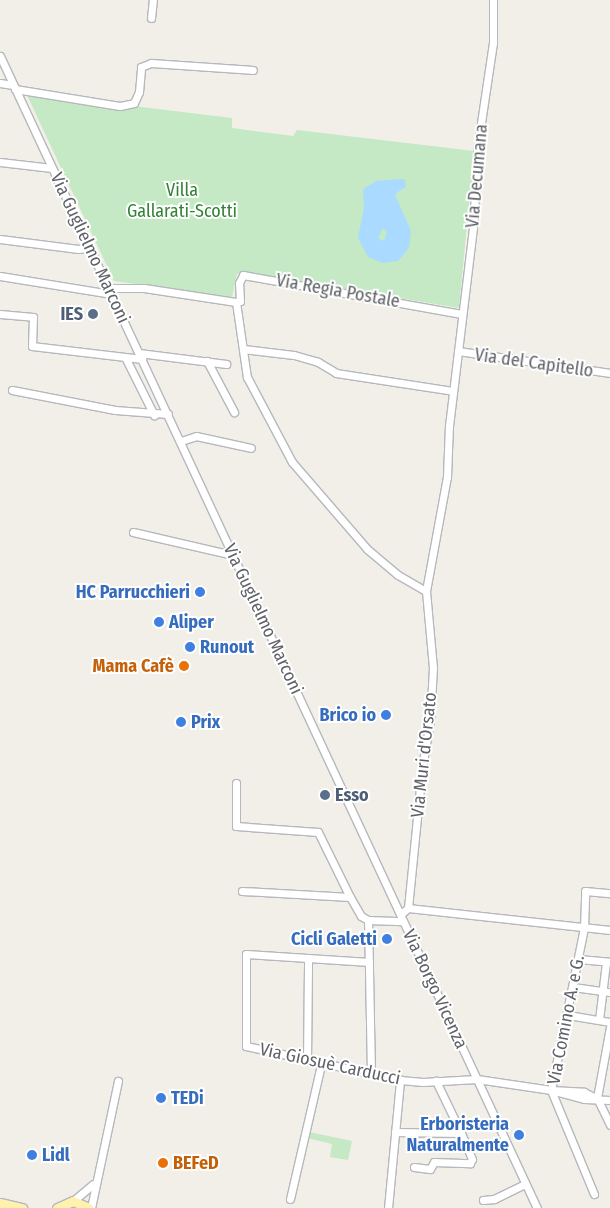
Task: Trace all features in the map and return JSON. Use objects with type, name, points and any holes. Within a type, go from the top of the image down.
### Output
[{"type":"main road","points":[[57,1207],[73,1201],[90,1208]]},
{"type":"main road","points":[[8,1206],[22,1208]]},
{"type":"street","points":[[151,18],[153,0]]},
{"type":"street","name":"Via Decumana","points":[[452,391],[473,227],[478,143],[493,43],[494,0]]},
{"type":"street","name":"Via Guglielmo Marconi","points":[[0,56],[334,770]]},
{"type":"street","points":[[0,83],[120,106],[134,104],[139,92],[141,66],[151,63],[253,70]]},
{"type":"street","points":[[0,162],[52,168]]},
{"type":"street","points":[[0,239],[72,248],[89,248]]},
{"type":"street","name":"Via Regia Postale","points":[[426,591],[398,575],[367,549],[292,462],[248,377],[243,349],[242,325],[236,302],[240,301],[239,283],[244,275],[462,314]]},
{"type":"street","points":[[0,276],[110,291],[144,288],[236,302]]},
{"type":"street","points":[[0,314],[33,317],[32,346],[126,359],[141,356],[226,364]]},
{"type":"street","points":[[243,349],[294,355],[318,362],[336,373],[452,391]]},
{"type":"street","name":"Via del Capitello","points":[[458,351],[610,373]]},
{"type":"street","points":[[126,359],[154,415]]},
{"type":"street","points":[[208,361],[234,412]]},
{"type":"street","points":[[12,390],[154,415],[168,414]]},
{"type":"street","name":"Via Muri d'Orsato","points":[[408,908],[422,767],[430,721],[432,668],[426,591],[446,477],[452,391]]},
{"type":"street","points":[[181,441],[196,436],[252,448]]},
{"type":"street","points":[[133,532],[233,554]]},
{"type":"street","name":"Via Borgo Vicenza","points":[[334,770],[537,1208]]},
{"type":"street","points":[[236,783],[236,826],[318,832],[350,897],[361,916],[368,920],[402,918],[408,908],[610,930]]},
{"type":"street","points":[[242,891],[350,897]]},
{"type":"street","name":"Via Comino A. e G.","points":[[594,1194],[551,1090],[568,1015],[584,928],[585,891],[610,894]]},
{"type":"street","points":[[368,920],[371,1074]]},
{"type":"street","name":"Via Giosuè Carducci","points":[[308,958],[246,954],[246,1046],[321,1065],[400,1080],[477,1079],[551,1090],[584,1099],[610,1100]]},
{"type":"street","points":[[308,1061],[308,958],[369,962]]},
{"type":"street","points":[[578,960],[608,962],[606,992],[600,1020]]},
{"type":"street","points":[[573,987],[606,992]]},
{"type":"street","points":[[568,1015],[610,1022]]},
{"type":"street","points":[[610,1027],[597,1098],[610,1125]]},
{"type":"street","points":[[290,1199],[321,1065]]},
{"type":"street","points":[[388,1208],[400,1080]]},
{"type":"street","points":[[90,1208],[118,1081]]},
{"type":"street","points":[[414,1167],[430,1169],[434,1162],[470,1163],[472,1159],[436,1081]]},
{"type":"street","points":[[396,1132],[461,1133]]},
{"type":"street","points":[[73,1201],[95,1181]]},
{"type":"street","points":[[483,1200],[494,1199],[525,1184]]},
{"type":"green space","name":"Villa Gallarati-Scotti","points":[[26,93],[232,118],[232,128],[293,136],[297,130],[474,151],[459,308],[251,273],[237,274],[232,297],[114,281]]},
{"type":"green space","points":[[309,1132],[352,1141],[348,1160],[330,1157],[332,1144],[307,1138]]},
{"type":"water","points":[[405,180],[406,187],[396,193],[396,197],[411,231],[409,248],[398,261],[382,263],[368,257],[358,238],[364,207],[363,189],[376,181]],"holes":[[[383,228],[387,232],[384,241],[378,238]]]},
{"type":"place","name":"IES","points":[[93,314]]},
{"type":"place","name":"HC Parrucchieri","points":[[200,592]]},
{"type":"place","name":"Aliper","points":[[159,622]]},
{"type":"place","name":"Runout","points":[[190,647]]},
{"type":"place","name":"Mama Cafè","points":[[184,666]]},
{"type":"place","name":"Brico io","points":[[386,715]]},
{"type":"place","name":"Prix","points":[[181,722]]},
{"type":"place","name":"Esso","points":[[325,795]]},
{"type":"place","name":"Cicli Galetti","points":[[387,939]]},
{"type":"place","name":"TEDi","points":[[161,1098]]},
{"type":"place","name":"Erboristeria Naturalmente","points":[[519,1135]]},
{"type":"place","name":"Lidl","points":[[32,1155]]},
{"type":"place","name":"BEFeD","points":[[163,1163]]}]
